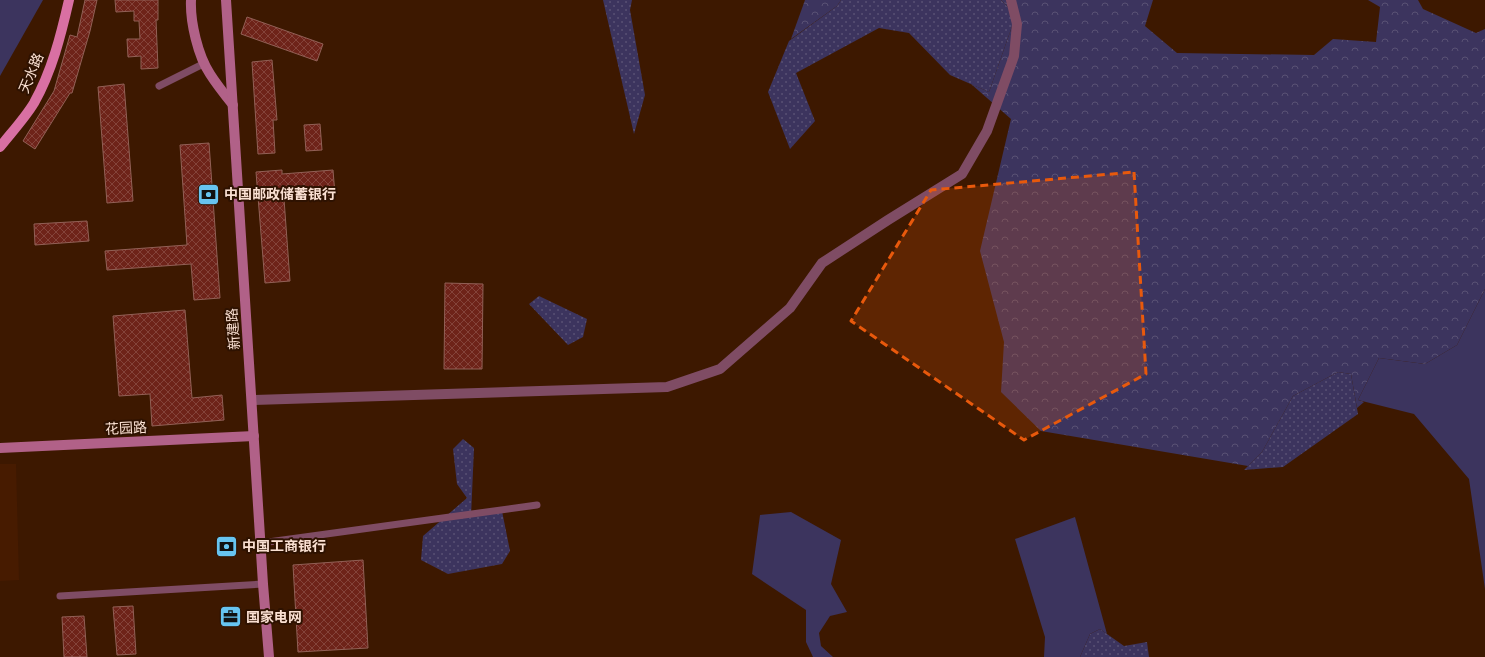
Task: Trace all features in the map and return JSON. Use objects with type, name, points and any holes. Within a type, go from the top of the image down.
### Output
[{"type":"main road","name":"天水路","points":[[0,147],[34,103],[61,38],[69,0]]},
{"type":"main road","points":[[191,0],[190,11],[196,41],[209,73],[233,104]]},
{"type":"main road","name":"新建路","points":[[226,0],[263,584],[269,657]]},
{"type":"main road","name":"花园路","points":[[0,448],[254,436]]},
{"type":"street","points":[[252,400],[667,387],[720,369],[790,308],[822,263],[962,174],[987,131],[1014,56],[1016,24],[1011,0]]},
{"type":"lane","points":[[159,86],[205,63]]},
{"type":"lane","points":[[261,543],[536,505]]},
{"type":"lane","points":[[60,596],[263,584]]},
{"type":"highlighted area","points":[[1134,172],[1146,374],[1024,440],[851,321],[931,190]]},
{"type":"shaded area","points":[[0,464],[16,464],[19,580],[0,581]]},
{"type":"green space","points":[[0,0],[43,0],[0,76]]},
{"type":"green space","points":[[603,0],[632,0],[630,10],[645,95],[634,134]]},
{"type":"green space","points":[[805,0],[841,0],[837,6],[791,39]]},
{"type":"green space","points":[[841,0],[1001,0],[1016,15],[989,92],[950,75],[909,33],[879,28],[796,73],[815,121],[790,149],[768,92],[789,41],[837,6]]},
{"type":"green space","points":[[1001,0],[1153,0],[1145,26],[1177,53],[1314,55],[1333,39],[1376,42],[1380,7],[1368,0],[1418,0],[1423,9],[1476,33],[1485,29],[1485,289],[1457,345],[1425,364],[1379,358],[1358,400],[1364,402],[1357,408],[1351,374],[1338,372],[1293,396],[1262,452],[1248,466],[1041,431],[1001,392],[1004,342],[980,251],[1011,119],[971,84],[989,92],[1016,15]]},
{"type":"green space","points":[[1485,289],[1485,589],[1469,479],[1414,414],[1358,400],[1379,358],[1425,364],[1457,345]]},
{"type":"green space","points":[[539,296],[587,319],[583,337],[568,345],[529,304]]},
{"type":"green space","points":[[1338,372],[1351,374],[1358,414],[1283,467],[1244,470],[1262,452],[1293,396]]},
{"type":"green space","points":[[463,439],[474,448],[471,517],[502,511],[510,551],[502,564],[448,574],[421,560],[423,536],[467,498],[457,484],[453,449]]},
{"type":"green space","points":[[791,512],[841,540],[831,584],[847,612],[830,616],[819,633],[821,646],[833,657],[813,657],[806,642],[806,610],[752,574],[760,515]]},
{"type":"green space","points":[[1075,517],[1107,634],[1100,629],[1090,634],[1080,657],[1044,657],[1045,637],[1015,539]]},
{"type":"green space","points":[[1100,629],[1124,646],[1147,642],[1149,657],[1080,657],[1090,634]]},
{"type":"building","points":[[85,0],[97,0],[90,31],[72,93],[70,93],[35,149],[23,141],[54,91],[70,35],[77,37]]},
{"type":"building","points":[[115,0],[158,0],[158,20],[156,20],[158,68],[141,69],[141,56],[128,57],[127,39],[140,39],[139,21],[134,21],[134,11],[116,12]]},
{"type":"building","points":[[247,17],[323,44],[317,61],[241,34]]},
{"type":"building","points":[[272,60],[277,120],[273,120],[275,153],[258,154],[252,62]]},
{"type":"building","points":[[124,84],[133,201],[107,203],[98,87]]},
{"type":"building","points":[[320,124],[322,150],[306,151],[304,125]]},
{"type":"building","points":[[209,143],[220,298],[194,300],[191,264],[107,270],[105,251],[187,245],[180,145]]},
{"type":"building","points":[[282,170],[282,174],[333,170],[335,195],[284,199],[290,281],[265,283],[256,172]]},
{"type":"building","points":[[87,221],[89,241],[35,245],[34,224]]},
{"type":"building","points":[[445,283],[483,284],[482,369],[444,369]]},
{"type":"building","points":[[185,310],[192,398],[222,395],[224,420],[152,426],[150,394],[119,396],[113,316]]},
{"type":"building","points":[[363,560],[368,648],[298,652],[293,565]]},
{"type":"building","points":[[133,606],[136,654],[117,655],[113,607]]},
{"type":"building","points":[[84,616],[87,657],[64,657],[62,617]]},
{"type":"place","name":"中国邮政储蓄银行","points":[[208,194]]},
{"type":"place","name":"中国工商银行","points":[[226,546]]},
{"type":"place","name":"国家电网","points":[[230,617]]}]
